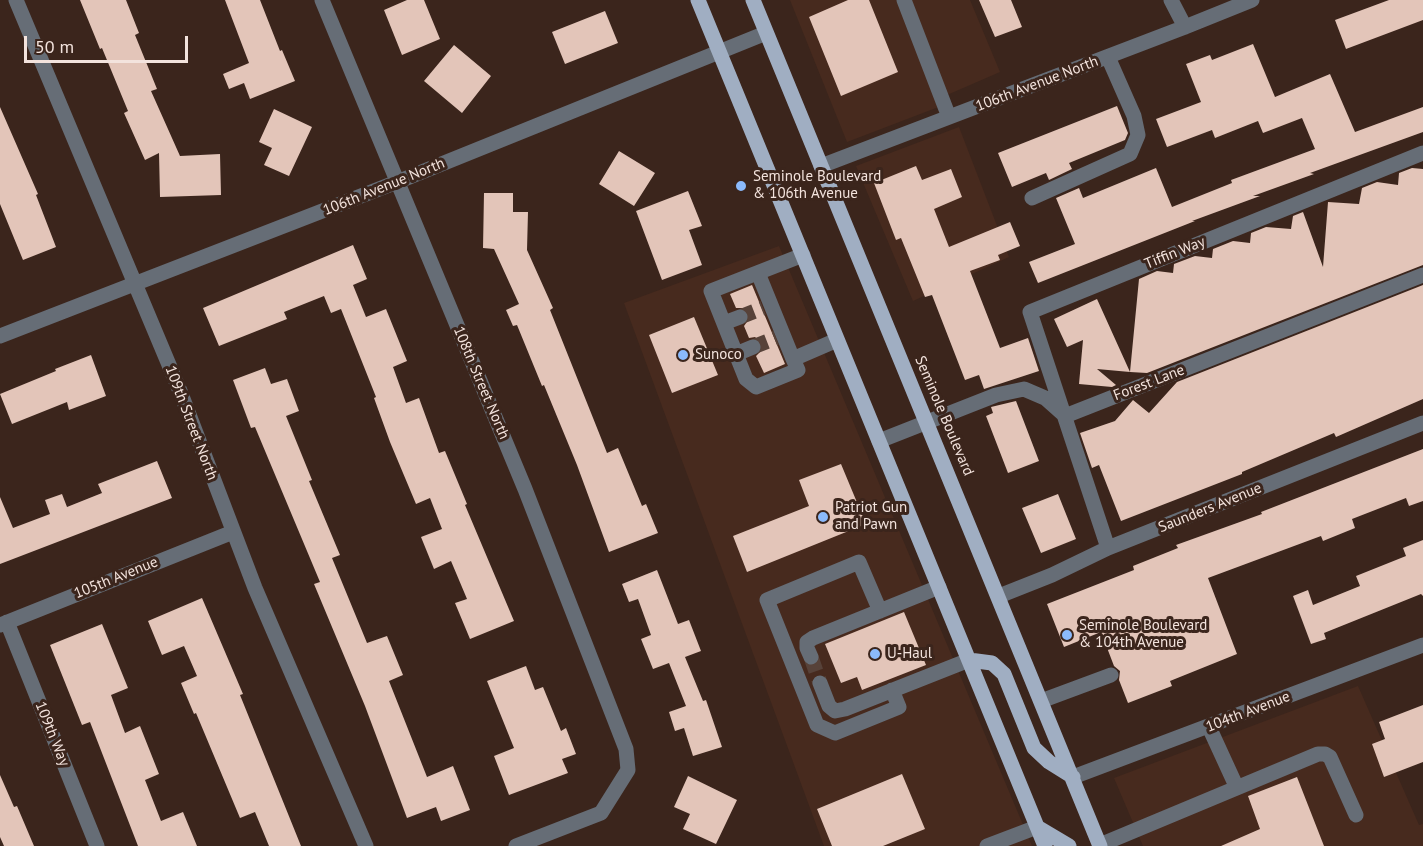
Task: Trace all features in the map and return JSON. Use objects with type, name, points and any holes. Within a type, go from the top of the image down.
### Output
[{"type":"main road","points":[[698,0],[1045,846]]},
{"type":"main road","name":"Seminole Boulevard","points":[[753,0],[1100,845]]},
{"type":"main road","points":[[969,660],[992,663],[1004,674],[1035,748],[1049,762],[1073,777]]},
{"type":"main road","points":[[1037,827],[1069,846]]},
{"type":"street","name":"109th Street North","points":[[16,0],[180,391],[233,532],[366,846]]},
{"type":"street","name":"108th Street North","points":[[322,0],[525,489],[626,749],[628,770],[601,813],[516,846]]},
{"type":"street","points":[[904,0],[949,117]]},
{"type":"street","points":[[1172,0],[1185,27]]},
{"type":"street","name":"106th Avenue North","points":[[820,166],[1252,0]]},
{"type":"street","name":"106th Avenue North","points":[[0,336],[397,182],[766,33]]},
{"type":"street","points":[[1032,198],[1130,154],[1138,135],[1134,116],[1108,57]]},
{"type":"street","name":"Tiffin Way","points":[[1065,416],[1030,312],[1423,153]]},
{"type":"street","points":[[758,273],[767,306],[779,336],[798,370],[756,387],[746,379],[711,291],[803,255]]},
{"type":"street","name":"Forest Lane","points":[[1065,416],[1423,275]]},
{"type":"street","points":[[724,323],[740,316]]},
{"type":"street","points":[[793,359],[837,340]]},
{"type":"street","points":[[736,354],[753,347]]},
{"type":"street","points":[[879,441],[996,395],[1024,389],[1045,398],[1065,416],[1108,548]]},
{"type":"street","name":"Saunders Avenue","points":[[999,596],[1052,575],[1108,548],[1423,423]]},
{"type":"street","name":"105th Avenue","points":[[3,623],[233,532]]},
{"type":"street","points":[[880,611],[860,562],[767,600],[817,725],[834,733],[899,707],[892,690]]},
{"type":"street","points":[[810,657],[807,642],[813,638],[939,587]]},
{"type":"street","name":"109th Way","points":[[3,623],[97,846]]},
{"type":"street","name":"104th Avenue","points":[[1073,777],[1209,728],[1423,645]]},
{"type":"street","points":[[820,683],[829,705],[835,711],[969,660]]},
{"type":"street","points":[[1041,701],[1111,675]]},
{"type":"street","points":[[1209,728],[1237,788]]},
{"type":"street","points":[[1100,845],[1318,753],[1330,757],[1356,814]]},
{"type":"street","points":[[987,846],[1037,827]]},
{"type":"shaded area","points":[[790,0],[970,0],[1000,72],[947,95],[949,103],[847,142]]},
{"type":"shaded area","points":[[959,127],[1009,257],[913,301],[856,166]]},
{"type":"shaded area","points":[[779,246],[1032,846],[824,846],[624,303]]},
{"type":"shaded area","points":[[1358,686],[1419,825],[1423,824],[1423,846],[1143,846],[1114,778]]},
{"type":"building","points":[[80,0],[126,0],[139,33],[135,35],[157,89],[151,91],[180,156],[220,154],[221,195],[160,197],[159,153],[145,160],[124,113],[128,111]]},
{"type":"building","points":[[225,0],[260,0],[280,51],[282,50],[295,81],[250,99],[244,83],[229,89],[223,74],[249,63]]},
{"type":"building","points":[[407,0],[424,0],[440,39],[402,55],[384,10]]},
{"type":"building","points":[[848,0],[869,0],[898,72],[841,96],[809,17]]},
{"type":"building","points":[[979,0],[1011,0],[1022,27],[995,37]]},
{"type":"building","points":[[1389,0],[1423,0],[1423,20],[1346,49],[1335,20]]},
{"type":"building","points":[[605,11],[618,43],[565,64],[552,32]]},
{"type":"building","points":[[1253,44],[1275,97],[1330,74],[1355,132],[1423,107],[1423,132],[1310,173],[1314,174],[1253,196],[1260,196],[1038,283],[1029,262],[1075,244],[1056,198],[1079,188],[1083,198],[1156,168],[1172,207],[1232,183],[1231,180],[1315,149],[1302,118],[1263,133],[1258,121],[1215,138],[1212,130],[1167,147],[1156,119],[1201,102],[1186,64],[1210,55],[1212,60]]},
{"type":"building","points":[[454,45],[491,76],[462,113],[424,81]]},
{"type":"building","points":[[1117,106],[1128,133],[1125,140],[1069,163],[1072,169],[1049,180],[1046,173],[1012,187],[998,153]]},
{"type":"building","points":[[0,107],[38,194],[36,195],[56,247],[23,260],[0,204]]},
{"type":"building","points":[[274,109],[312,127],[289,176],[264,165],[272,148],[259,142]]},
{"type":"building","points":[[619,151],[655,173],[634,206],[599,184]]},
{"type":"building","points":[[916,166],[922,180],[951,169],[962,197],[934,209],[949,247],[1010,222],[1020,246],[998,255],[1000,260],[970,271],[1000,348],[1028,338],[1039,371],[984,389],[979,375],[965,380],[932,295],[925,297],[901,238],[896,240],[874,183]]},
{"type":"building","points":[[1412,168],[1423,169],[1423,265],[1147,373],[1130,372],[1139,279],[1157,271],[1173,273],[1174,264],[1195,256],[1212,258],[1213,249],[1233,241],[1250,243],[1251,233],[1266,227],[1291,229],[1293,216],[1303,212],[1323,267],[1328,202],[1359,204],[1362,188],[1377,182],[1398,185],[1399,173]]},
{"type":"building","points":[[688,191],[702,226],[689,230],[702,265],[662,280],[636,211]]},
{"type":"building","points":[[484,193],[513,193],[513,212],[528,212],[527,250],[553,308],[550,310],[607,453],[618,448],[642,506],[646,504],[658,533],[609,552],[544,385],[542,386],[517,325],[513,326],[506,310],[519,304],[494,249],[483,248]]},
{"type":"building","points":[[353,245],[367,279],[353,285],[366,317],[386,309],[407,361],[393,367],[406,403],[419,398],[439,453],[445,451],[514,621],[470,639],[455,603],[467,599],[451,561],[434,569],[421,537],[442,529],[430,498],[416,504],[390,442],[374,398],[376,397],[341,309],[331,313],[324,296],[284,312],[287,319],[219,346],[203,308]]},
{"type":"building","name":"Sunoco","points":[[752,285],[785,364],[764,373],[756,356],[763,349],[762,343],[755,337],[749,338],[744,326],[749,319],[749,313],[742,308],[736,308],[730,294]]},
{"type":"building","points":[[1423,285],[1423,399],[1336,437],[1334,433],[1242,472],[1242,474],[1121,521],[1099,465],[1092,468],[1080,433],[1115,421],[1133,400],[1149,413],[1177,382]]},
{"type":"building","points":[[1097,299],[1130,372],[1097,369],[1116,385],[1112,387],[1079,384],[1083,340],[1067,347],[1054,319]]},
{"type":"building","name":"Sunoco","points":[[694,317],[718,375],[672,393],[649,335]]},
{"type":"building","points":[[91,355],[106,396],[69,410],[67,402],[12,424],[0,394]]},
{"type":"building","points":[[265,368],[271,384],[287,379],[299,411],[286,416],[312,480],[309,481],[340,555],[332,558],[367,643],[387,636],[403,675],[389,681],[427,777],[453,766],[470,810],[441,821],[436,807],[407,818],[365,706],[314,584],[320,582],[255,427],[251,428],[233,380]]},
{"type":"building","points":[[1016,401],[1039,461],[1008,473],[986,416],[993,413],[991,407]]},
{"type":"building","points":[[1423,449],[1423,501],[1409,506],[1406,498],[1352,519],[1355,528],[1323,541],[1321,536],[1208,578],[1237,654],[1170,681],[1172,686],[1128,703],[1119,680],[1120,671],[1114,666],[1101,632],[1064,647],[1047,604],[1134,570],[1133,566],[1178,548],[1176,545],[1262,514],[1261,512]]},
{"type":"building","points":[[157,461],[172,498],[0,564],[0,497],[13,528],[50,514],[45,500],[62,494],[67,507],[102,493],[98,484]]},
{"type":"building","name":"Patriot Gun and Pawn","points":[[841,464],[866,524],[747,572],[733,536],[809,506],[799,480]]},
{"type":"building","points":[[1058,494],[1076,539],[1041,553],[1022,508]]},
{"type":"building","points":[[1423,540],[1423,596],[1421,594],[1324,633],[1326,639],[1311,644],[1293,596],[1308,590],[1313,605],[1360,586],[1356,576],[1406,556],[1403,548]]},
{"type":"building","points":[[657,570],[678,624],[689,620],[701,651],[685,657],[703,701],[706,700],[722,747],[693,756],[684,728],[675,731],[669,712],[686,706],[669,663],[653,669],[641,639],[651,635],[638,599],[629,602],[622,584]]},
{"type":"building","points":[[202,598],[243,694],[240,695],[301,846],[269,846],[255,812],[240,818],[181,683],[197,676],[184,646],[162,655],[148,621]]},
{"type":"building","name":"U-Haul","points":[[904,612],[926,665],[862,690],[857,677],[841,683],[825,644]]},
{"type":"building","points":[[102,624],[128,688],[111,695],[125,733],[140,726],[159,774],[145,780],[161,821],[183,812],[197,846],[138,846],[90,722],[82,725],[50,645]]},
{"type":"building","points":[[526,666],[535,690],[543,687],[561,731],[566,728],[576,754],[562,759],[568,773],[509,795],[494,756],[514,748],[487,681]]},
{"type":"building","points":[[1423,705],[1423,762],[1384,777],[1372,744],[1385,739],[1379,722]]},
{"type":"building","points":[[902,774],[925,829],[883,846],[832,846],[817,809]]},
{"type":"building","points":[[0,775],[14,807],[17,806],[34,846],[4,846],[0,837]]},
{"type":"building","points":[[688,776],[737,800],[716,844],[683,829],[690,814],[674,807]]},
{"type":"building","points":[[1297,777],[1324,846],[1221,846],[1260,829],[1248,796]]},
{"type":"tunnel","points":[[740,317],[763,308]]},
{"type":"tunnel","points":[[753,347],[776,338]]},
{"type":"tunnel","points":[[811,657],[820,683]]},
{"type":"place","name":"Seminole Boulevard & 106th Avenue","points":[[741,186]]},
{"type":"place","name":"Sunoco","points":[[683,355]]},
{"type":"place","name":"Patriot Gun and Pawn","points":[[823,517]]},
{"type":"place","name":"Seminole Boulevard & 104th Avenue","points":[[1067,635]]},
{"type":"place","name":"U-Haul","points":[[875,654]]}]
